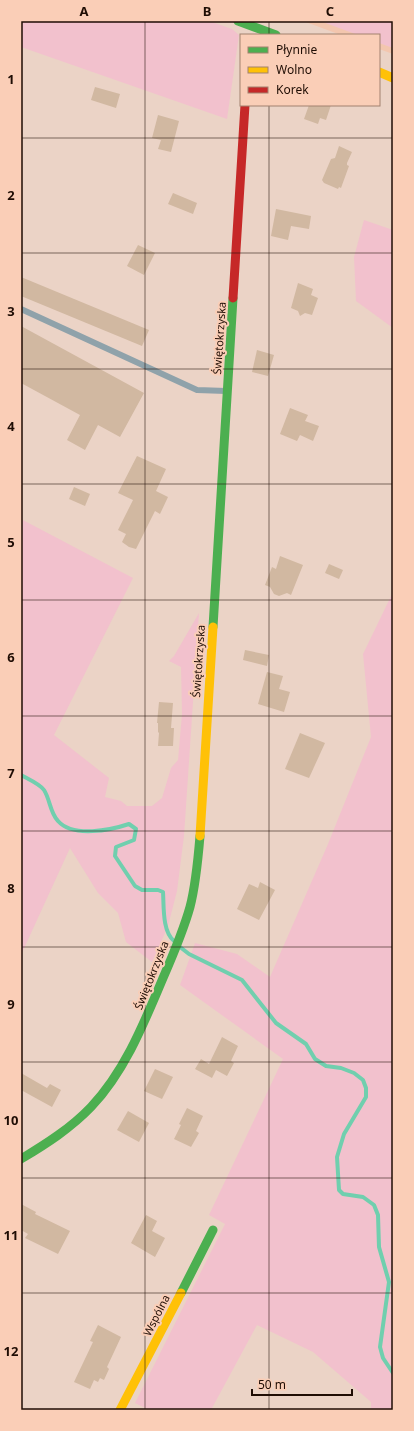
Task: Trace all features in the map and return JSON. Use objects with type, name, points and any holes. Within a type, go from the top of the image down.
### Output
[{"type":"street","points":[[238,21],[255,31],[271,34]]},
{"type":"street","points":[[380,72],[393,78]]},
{"type":"street","name":"Świętokrzyska","points":[[21,1159],[52,1141],[76,1122],[99,1099],[117,1074],[147,1016],[172,958],[190,907],[196,873],[200,818],[245,106]]},
{"type":"street","name":"Wspólna","points":[[120,1410],[213,1230]]},
{"type":"lane","points":[[21,309],[197,390],[227,391]]},
{"type":"shaded area","points":[[21,21],[209,21],[232,29],[239,35],[227,119],[21,47]]},
{"type":"shaded area","points":[[303,21],[393,21],[393,54],[380,49],[380,34],[338,34]]},
{"type":"shaded area","points":[[320,21],[393,21],[393,48],[380,43],[380,34],[355,34]]},
{"type":"shaded area","points":[[364,220],[393,230],[393,328],[356,301],[354,257]]},
{"type":"shaded area","points":[[21,519],[133,578],[54,735],[109,778],[105,797],[121,801],[127,806],[152,806],[162,798],[171,768],[178,760],[182,714],[181,667],[169,661],[174,656],[199,613],[184,836],[177,891],[168,926],[152,962],[126,942],[118,913],[98,893],[70,848],[21,955]]},
{"type":"shaded area","points":[[393,592],[393,1410],[371,1410],[371,1402],[313,1352],[257,1325],[211,1410],[149,1410],[135,1403],[225,1224],[209,1215],[283,1059],[180,985],[195,943],[237,954],[270,977],[328,844],[371,737],[363,654]]},
{"type":"building","points":[[95,87],[120,94],[116,108],[91,100]]},
{"type":"building","points":[[309,106],[331,106],[326,120],[320,118],[318,124],[304,119]]},
{"type":"building","points":[[158,115],[179,121],[171,152],[158,149],[161,140],[152,138]]},
{"type":"building","points":[[339,146],[352,152],[347,163],[349,166],[341,188],[339,187],[338,189],[324,183],[322,180],[331,159],[335,158]]},
{"type":"building","points":[[173,193],[197,203],[193,214],[168,204]]},
{"type":"building","points":[[276,209],[311,216],[309,229],[291,226],[288,240],[271,236]]},
{"type":"building","points":[[138,245],[155,253],[144,275],[127,266]]},
{"type":"building","points":[[21,277],[149,330],[142,346],[21,296]]},
{"type":"building","points":[[298,283],[313,289],[311,295],[318,298],[312,315],[305,313],[300,316],[298,311],[291,308]]},
{"type":"building","points":[[21,326],[144,393],[120,437],[98,425],[85,450],[67,440],[80,415],[21,383]]},
{"type":"building","points":[[257,350],[274,355],[268,376],[252,372]]},
{"type":"building","points":[[290,408],[308,415],[305,421],[319,426],[313,441],[300,435],[297,441],[280,434]]},
{"type":"building","points":[[137,456],[166,469],[156,491],[168,497],[160,514],[155,511],[136,549],[129,547],[122,542],[126,534],[118,530],[133,500],[118,493]]},
{"type":"building","points":[[74,487],[90,494],[85,506],[69,499]]},
{"type":"building","points":[[280,556],[303,565],[291,595],[287,593],[279,596],[274,594],[270,587],[265,585],[272,567],[276,569]]},
{"type":"building","points":[[329,564],[343,570],[339,579],[325,573]]},
{"type":"building","points":[[245,650],[269,655],[267,666],[243,660]]},
{"type":"building","points":[[267,672],[283,676],[279,689],[290,692],[284,712],[258,704]]},
{"type":"building","points":[[159,702],[173,703],[171,728],[174,728],[173,746],[158,746],[159,733],[157,723]]},
{"type":"building","points":[[300,733],[325,743],[309,778],[285,769]]},
{"type":"building","points":[[260,882],[275,890],[259,920],[237,909],[249,884],[258,888]]},
{"type":"building","points":[[222,1037],[238,1046],[231,1061],[234,1063],[227,1076],[216,1070],[212,1078],[195,1069],[201,1059],[209,1064]]},
{"type":"building","points":[[155,1069],[173,1077],[162,1099],[144,1091]]},
{"type":"building","points":[[21,1073],[47,1088],[50,1084],[61,1090],[52,1107],[21,1090]]},
{"type":"building","points":[[187,1108],[203,1116],[196,1131],[199,1133],[191,1147],[174,1139]]},
{"type":"building","points":[[128,1111],[149,1123],[139,1142],[117,1130]]},
{"type":"building","points":[[21,1204],[36,1212],[35,1214],[70,1231],[58,1254],[25,1238],[28,1234],[21,1230]]},
{"type":"building","points":[[146,1215],[157,1221],[152,1231],[165,1238],[155,1257],[131,1243]]},
{"type":"building","points":[[98,1325],[121,1337],[107,1367],[109,1369],[104,1380],[100,1378],[98,1382],[94,1380],[90,1389],[74,1382],[93,1342],[90,1341]]},
{"type":"waterway","points":[[21,775],[37,784],[44,790],[55,818],[65,826],[82,831],[92,831],[129,824],[136,829],[134,840],[116,847],[115,856],[135,886],[142,890],[158,890],[163,892],[167,931],[174,941]]},
{"type":"waterway","points":[[180,947],[189,954],[242,980],[276,1023],[306,1044],[315,1059],[326,1066],[341,1068],[354,1073],[363,1080],[366,1088],[366,1097],[344,1134],[337,1157],[339,1190],[343,1194],[363,1197],[374,1205],[378,1215],[379,1247],[389,1282],[380,1347],[383,1358],[393,1373]]},
{"type":"traffic: fast","points":[[238,21],[273,34]]},
{"type":"traffic: fast","points":[[213,627],[233,298]]},
{"type":"traffic: fast","points":[[21,1159],[58,1135],[91,1107],[114,1078],[133,1046],[174,952],[190,907],[198,863],[200,836]]},
{"type":"traffic: fast","points":[[181,1293],[213,1230]]},
{"type":"traffic: slow","points":[[380,72],[393,78]]},
{"type":"traffic: slow","points":[[200,836],[213,627]]},
{"type":"traffic: slow","points":[[120,1410],[181,1293]]},
{"type":"traffic: jam","points":[[233,298],[245,106]]}]
